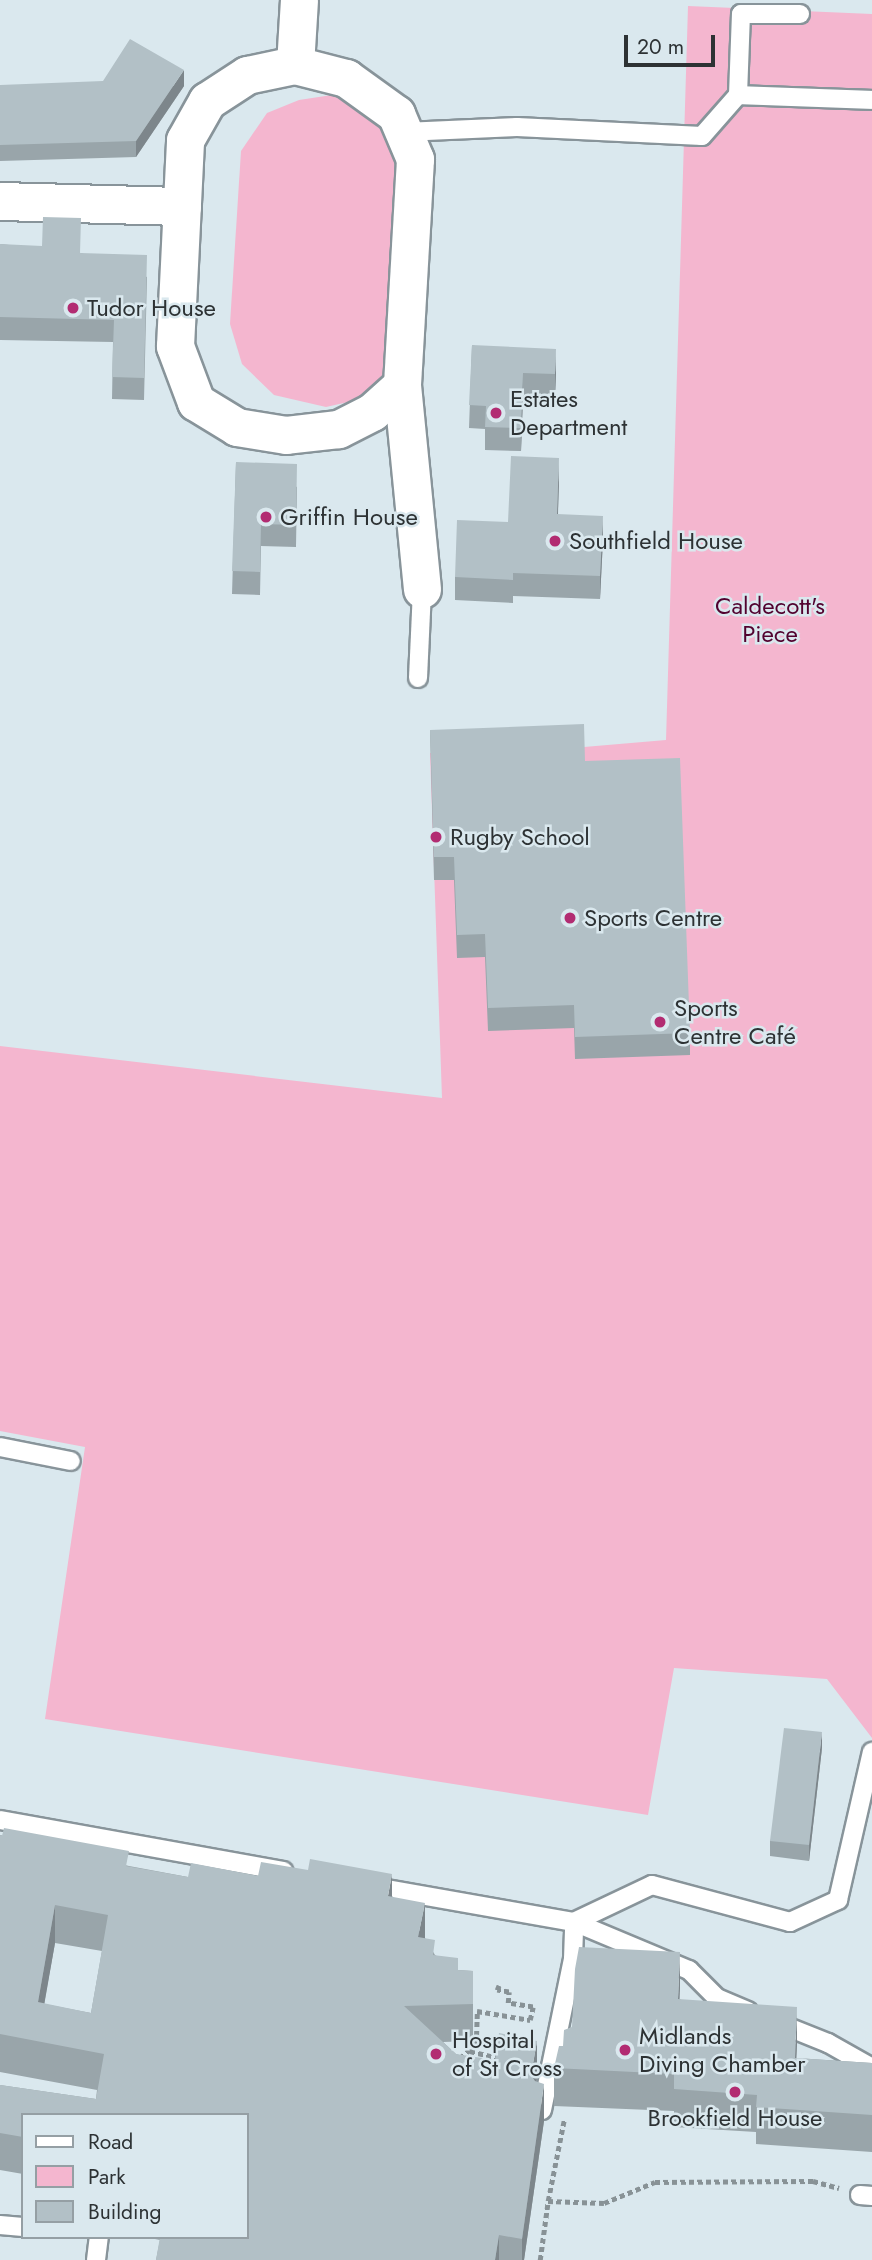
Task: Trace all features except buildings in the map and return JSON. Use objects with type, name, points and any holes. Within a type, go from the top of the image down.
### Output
[{"type":"street","points":[[295,65],[299,0]]},
{"type":"street","points":[[402,385],[372,412],[338,429],[286,435],[237,428],[196,402],[175,346],[185,141],[207,101],[247,75],[295,65],[346,78],[396,114],[415,159],[402,385],[422,589]]},
{"type":"street","points":[[0,201],[182,206]]},
{"type":"lane","points":[[404,132],[517,127],[702,136],[738,95],[741,14],[800,14]]},
{"type":"lane","points":[[738,95],[872,100]]},
{"type":"lane","points":[[418,678],[422,589]]},
{"type":"lane","points":[[0,1447],[71,1461]]},
{"type":"lane","points":[[574,1922],[652,1885],[790,1922],[838,1900],[872,1752]]},
{"type":"lane","points":[[0,1820],[297,1873]]},
{"type":"lane","points":[[351,1883],[574,1922],[689,1970],[718,1998],[828,2043],[872,2068]]},
{"type":"lane","points":[[542,2110],[573,1959],[574,1922]]},
{"type":"lane","points":[[0,2225],[21,2227]]},
{"type":"lane","points":[[96,2260],[99,2239]]},
{"type":"path","points":[[459,2059],[476,2044],[477,2011],[530,2020],[533,2007],[508,2003],[509,1992],[497,1990],[499,1985]]},
{"type":"path","points":[[469,2051],[552,2070]]},
{"type":"path","points":[[540,2260],[548,2201],[565,2115],[542,2110]]},
{"type":"path","points":[[548,2201],[604,2203],[655,2182],[764,2179],[813,2181],[866,2195]]},
{"type":"green space","name":"Caldecott's Piece","points":[[688,6],[872,14],[872,1738],[827,1679],[674,1668],[648,1815],[45,1719],[85,1447],[0,1431],[0,1046],[442,1098],[430,753],[584,747],[666,740]]},
{"type":"green space","points":[[345,93],[412,128],[416,341],[366,398],[326,407],[274,395],[242,364],[230,324],[241,151],[267,113],[299,100]]},
{"type":"place","name":"Tudor House","points":[[73,308]]},
{"type":"place","name":"Estates Department","points":[[496,413]]},
{"type":"place","name":"Griffin House","points":[[266,517]]},
{"type":"place","name":"Southfield House","points":[[555,541]]},
{"type":"place","name":"Rugby School","points":[[436,837]]},
{"type":"place","name":"Sports Centre","points":[[570,918]]},
{"type":"place","name":"Sports Centre Café","points":[[660,1022]]},
{"type":"place","name":"Midlands Diving Chamber","points":[[625,2050]]},
{"type":"place","name":"Hospital of St Cross","points":[[436,2054]]},
{"type":"place","name":"Brookfield House","points":[[735,2092]]}]
